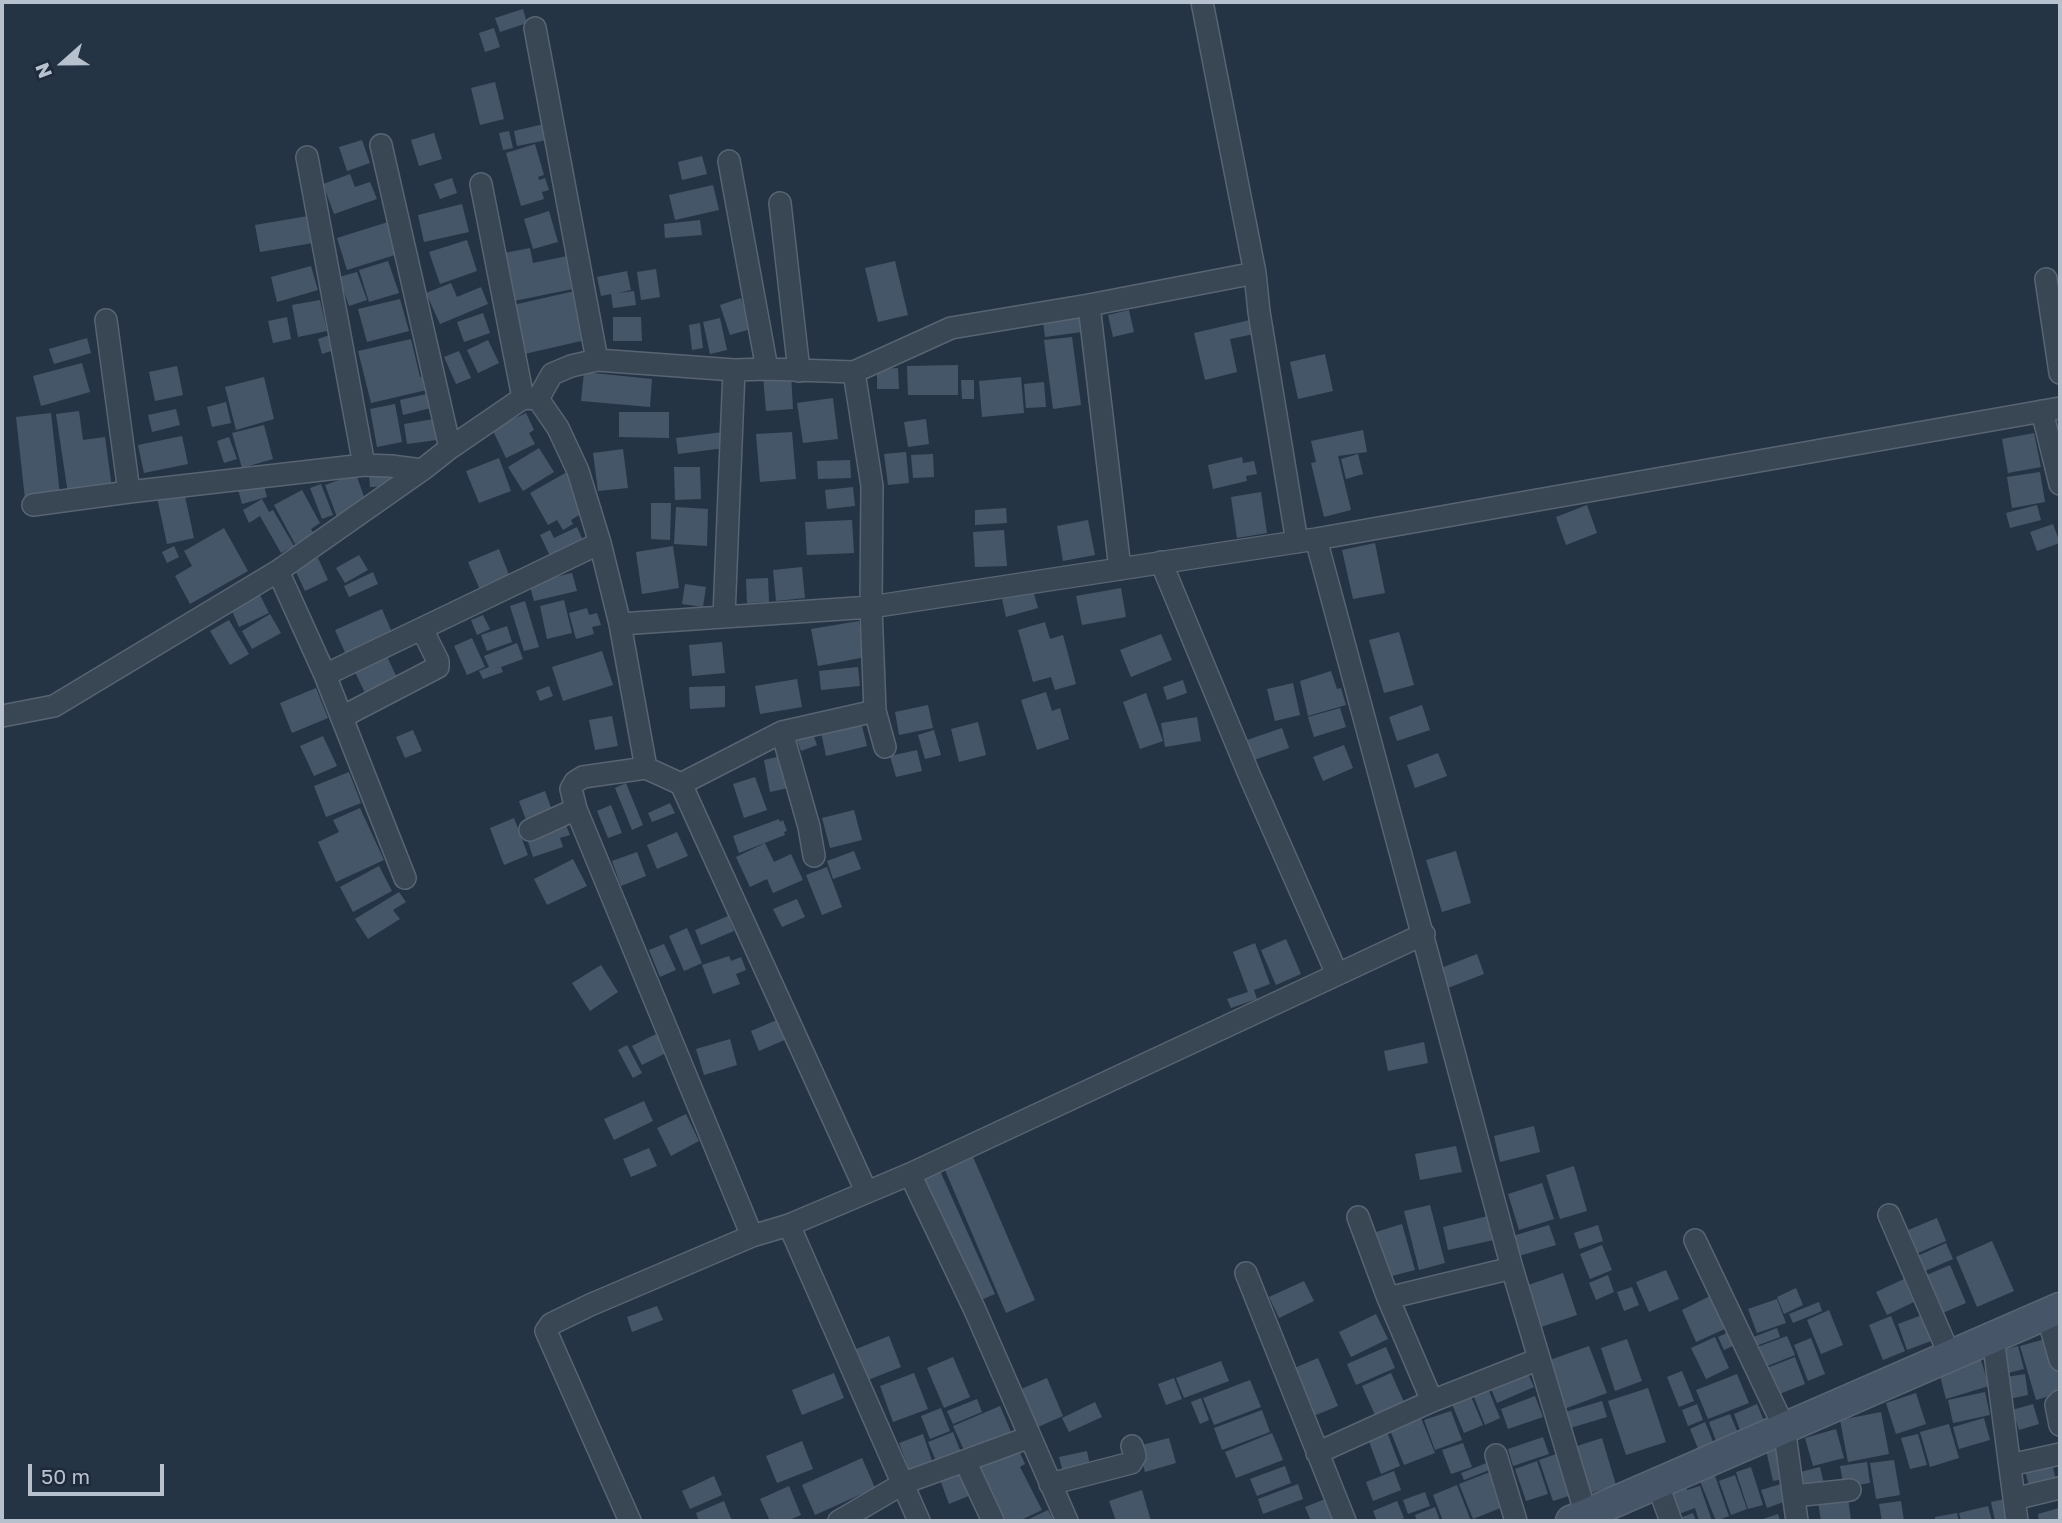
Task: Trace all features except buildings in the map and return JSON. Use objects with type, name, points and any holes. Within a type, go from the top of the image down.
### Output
[{"type":"street","points":[[1202,2],[1255,273],[1259,312],[1307,540],[1424,934],[1512,1268],[1539,1359],[1578,1518],[2054,1311],[2060,1360]]},
{"type":"street","points":[[536,27],[597,360]]},
{"type":"street","points":[[381,145],[450,448]]},
{"type":"street","points":[[307,157],[364,465]]},
{"type":"street","points":[[729,161],[767,369]]},
{"type":"street","points":[[481,184],[531,399],[558,428],[568,446],[600,543],[620,624],[646,768]]},
{"type":"street","points":[[780,203],[799,371]]},
{"type":"street","points":[[2,716],[54,706],[278,571],[450,448],[531,399],[552,374],[571,366],[597,360],[734,370],[854,372],[951,328],[1090,306],[1255,273]]},
{"type":"street","points":[[2046,279],[2060,373]]},
{"type":"street","points":[[1090,306],[1119,569]]},
{"type":"street","points":[[106,320],[129,492]]},
{"type":"street","points":[[724,616],[734,370]]},
{"type":"street","points":[[854,372],[872,486],[871,607],[876,711],[885,747]]},
{"type":"street","points":[[620,624],[871,607],[1307,540],[2051,409],[2060,484]]},
{"type":"street","points":[[33,505],[364,465],[422,470]]},
{"type":"street","points":[[325,675],[600,543]]},
{"type":"street","points":[[1161,562],[1336,974]]},
{"type":"street","points":[[278,571],[325,675],[405,878]]},
{"type":"street","points":[[342,717],[438,667],[438,661],[422,629]]},
{"type":"street","points":[[681,784],[782,732],[876,711]]},
{"type":"street","points":[[782,732],[809,827],[814,856]]},
{"type":"street","points":[[752,1236],[576,810],[571,789],[583,776],[646,768],[681,784],[866,1191]]},
{"type":"street","points":[[530,830],[576,810]]},
{"type":"street","points":[[630,1521],[546,1331],[551,1324],[752,1236],[789,1225],[910,1174],[1424,934]]},
{"type":"street","points":[[910,1174],[974,1308],[1067,1521]]},
{"type":"street","points":[[1889,1214],[1950,1356]]},
{"type":"street","points":[[1358,1217],[1388,1298],[1432,1401]]},
{"type":"street","points":[[789,1225],[919,1521]]},
{"type":"street","points":[[1695,1240],[1784,1427],[1797,1521]]},
{"type":"street","points":[[1388,1298],[1512,1268]]},
{"type":"street","points":[[1246,1273],[1345,1521]]},
{"type":"street","points":[[1993,1338],[2017,1521]]},
{"type":"street","points":[[1317,1453],[1432,1401],[1539,1359]]},
{"type":"street","points":[[2060,1401],[2056,1405],[2060,1425]]},
{"type":"street","points":[[839,1521],[904,1483],[1030,1437]]},
{"type":"street","points":[[1050,1484],[1131,1463],[1135,1456],[1132,1446]]},
{"type":"street","points":[[2010,1465],[2060,1454]]},
{"type":"street","points":[[1496,1455],[1516,1521]]},
{"type":"street","points":[[965,1461],[993,1521]]},
{"type":"street","points":[[1657,1483],[1671,1521]]},
{"type":"street","points":[[2014,1499],[2060,1488]]},
{"type":"street","points":[[1794,1496],[1850,1490]]}]
